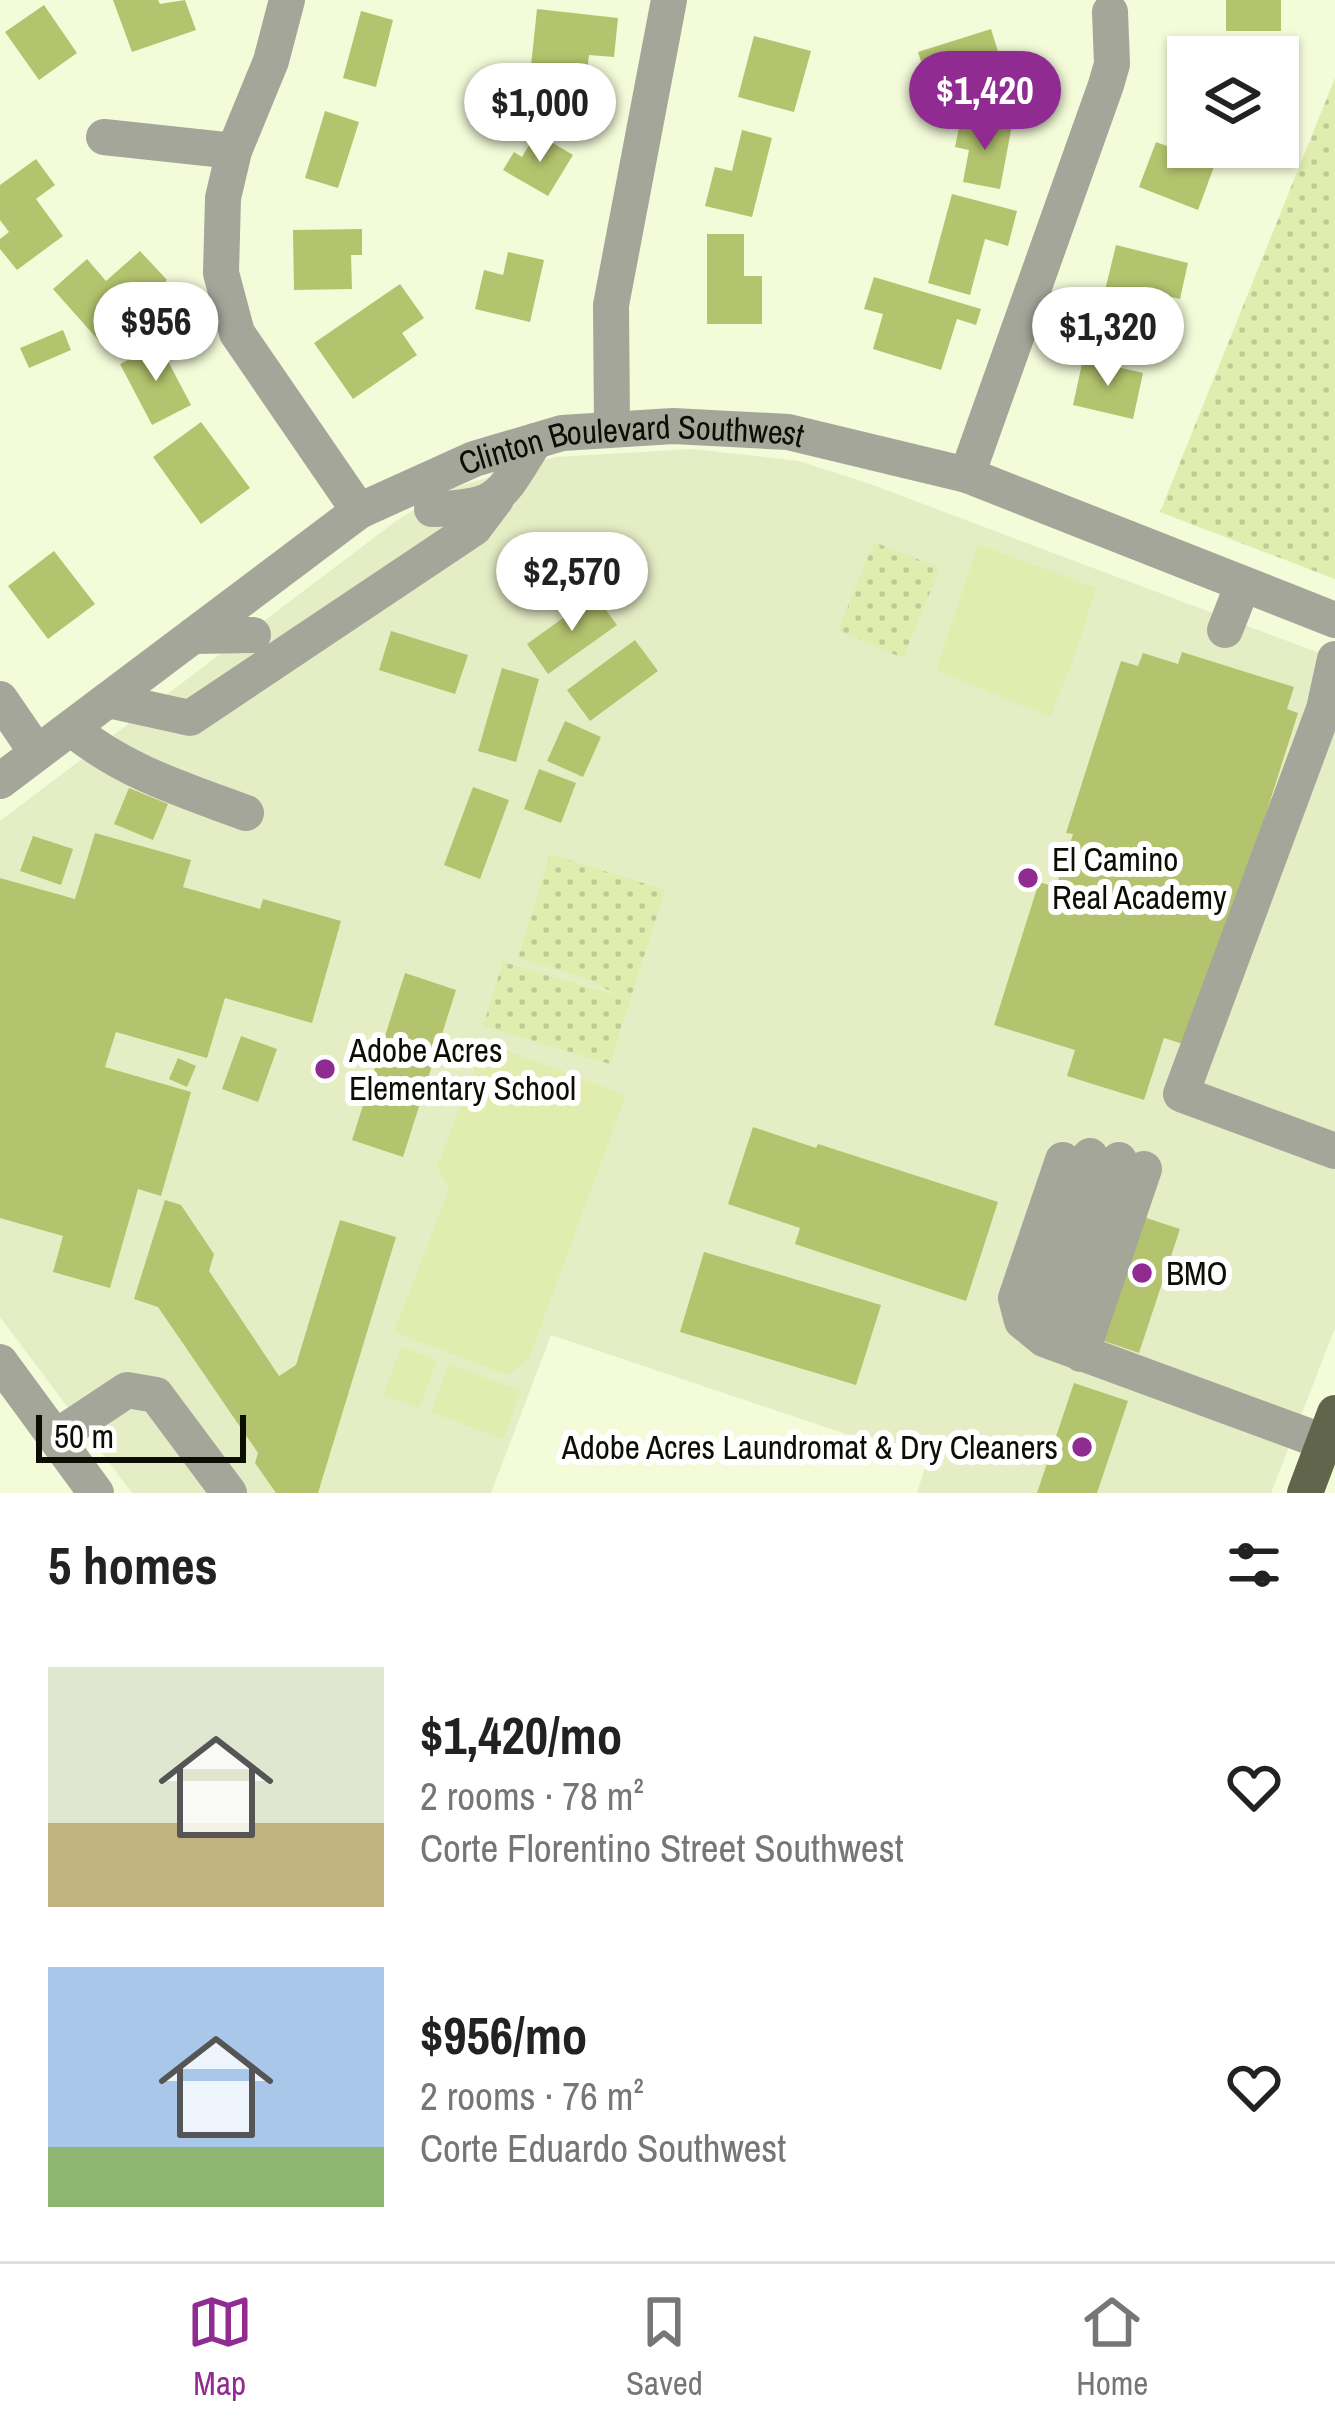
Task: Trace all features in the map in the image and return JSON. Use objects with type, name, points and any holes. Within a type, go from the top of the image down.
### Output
[{"type":"main road","points":[[1305,1493],[1330,1428]]},
{"type":"street","points":[[287,0],[265,78],[234,151],[223,198],[220,253],[225,297],[237,333],[358,511]]},
{"type":"street","points":[[612,427],[610,305],[669,0]]},
{"type":"street","points":[[968,476],[1106,85],[1112,64],[1110,12]]},
{"type":"street","points":[[104,137],[234,151]]},
{"type":"street","name":"Clinton Boulevard Southwest","points":[[0,781],[358,511],[474,459],[562,433],[673,426],[788,432],[968,476],[1335,620]]},
{"type":"street","points":[[108,700],[190,718],[474,527],[535,441]]},
{"type":"street","points":[[432,509],[469,508],[496,499]]},
{"type":"street","points":[[1225,630],[1243,584]]},
{"type":"street","points":[[193,636],[253,635]]},
{"type":"street","points":[[1335,659],[1324,709],[1181,1094],[1335,1150]]},
{"type":"street","points":[[0,699],[37,754]]},
{"type":"street","points":[[70,728],[99,752],[246,813]]},
{"type":"street","points":[[1057,1343],[1109,1161],[1016,1298],[1022,1321],[1057,1343],[1126,1372],[1330,1428]]},
{"type":"street","points":[[0,1361],[96,1493]]},
{"type":"street","points":[[56,1437],[127,1390],[156,1395],[229,1493]]},
{"type":"shaded area","points":[[1335,78],[1335,579],[1160,512]]},
{"type":"shaded area","points":[[693,449],[799,461],[870,484],[1335,659],[1335,1328],[1271,1493],[917,1493],[927,1461],[551,1335],[491,1493],[132,1493],[0,1317],[0,821],[396,521],[447,490],[555,457]]},
{"type":"shaded area","points":[[874,542],[940,568],[903,658],[838,631]]},
{"type":"shaded area","points":[[978,544],[1096,588],[1050,717],[936,670]]},
{"type":"shaded area","points":[[550,854],[665,890],[610,1064],[483,1026],[503,962],[621,997],[590,980],[518,958]]},
{"type":"shaded area","points":[[485,1042],[626,1095],[529,1358],[508,1375],[394,1332],[449,1189],[437,1167]]},
{"type":"shaded area","points":[[401,1347],[437,1360],[419,1408],[383,1395]]},
{"type":"shaded area","points":[[449,1364],[521,1391],[503,1439],[431,1412]]},
{"type":"building","points":[[113,0],[158,0],[160,4],[185,0],[196,30],[132,52]]},
{"type":"building","points":[[1226,0],[1281,0],[1281,31],[1226,31]]},
{"type":"building","points":[[44,5],[77,53],[39,80],[5,32]]},
{"type":"building","points":[[537,9],[618,18],[614,57],[589,55],[582,119],[526,113]]},
{"type":"building","points":[[361,11],[393,20],[376,87],[343,78]]},
{"type":"building","points":[[991,29],[1006,77],[969,89],[965,77],[930,89],[918,52]]},
{"type":"building","points":[[754,36],[811,51],[794,112],[738,97]]},
{"type":"building","points":[[325,111],[359,122],[338,188],[305,178]]},
{"type":"building","points":[[982,119],[1012,125],[1000,189],[963,182],[969,150],[955,147],[959,127],[980,131]]},
{"type":"building","points":[[742,130],[772,138],[752,217],[705,206],[715,167],[732,171]]},
{"type":"building","points":[[536,133],[573,155],[548,196],[503,170],[514,152],[522,157]]},
{"type":"building","points":[[1156,142],[1167,146],[1167,168],[1214,168],[1198,210],[1139,187]]},
{"type":"building","points":[[36,159],[55,185],[36,199],[63,236],[17,270],[0,249],[0,239],[9,232],[0,220],[0,185]]},
{"type":"building","points":[[952,194],[1017,211],[1008,246],[985,239],[970,295],[928,283]]},
{"type":"building","points":[[362,229],[362,255],[351,255],[352,289],[294,290],[293,230]]},
{"type":"building","points":[[707,234],[744,234],[744,276],[762,276],[762,324],[707,324]]},
{"type":"building","points":[[1116,245],[1188,263],[1180,299],[1143,290],[1136,316],[1101,307]]},
{"type":"building","points":[[140,251],[167,280],[99,341],[53,289],[87,259],[106,281]]},
{"type":"building","points":[[508,252],[544,260],[530,322],[475,309],[484,270],[503,275]]},
{"type":"building","points":[[874,277],[981,309],[976,325],[957,319],[941,370],[873,349],[883,314],[864,309]]},
{"type":"building","points":[[400,284],[424,318],[402,333],[417,355],[353,399],[314,343]]},
{"type":"building","points":[[63,330],[71,350],[29,368],[20,348]]},
{"type":"building","points":[[159,344],[191,405],[152,425],[120,364]]},
{"type":"building","points":[[1083,359],[1143,373],[1133,419],[1073,405]]},
{"type":"building","points":[[201,422],[250,488],[201,524],[153,457]]},
{"type":"building","points":[[54,551],[95,604],[48,639],[8,586]]},
{"type":"building","points":[[595,595],[617,625],[548,674],[527,644]]},
{"type":"building","points":[[391,631],[468,655],[455,694],[379,670]]},
{"type":"building","points":[[635,640],[658,671],[590,721],[567,690]]},
{"type":"building","points":[[1182,652],[1294,687],[1287,709],[1298,713],[1192,1047],[1164,1038],[1144,1100],[1067,1076],[1075,1050],[994,1025],[1039,882],[1056,887],[1073,834],[1066,833],[1121,661],[1138,666],[1143,653],[1178,664]]},
{"type":"building","points":[[502,668],[539,679],[516,762],[478,751]]},
{"type":"building","points":[[565,721],[601,737],[583,777],[547,761]]},
{"type":"building","points":[[539,769],[576,783],[561,823],[524,809]]},
{"type":"building","points":[[473,787],[509,800],[480,879],[444,865]]},
{"type":"building","points":[[129,788],[168,804],[153,840],[114,824]]},
{"type":"building","points":[[95,833],[191,860],[183,887],[260,909],[263,899],[341,921],[312,1023],[225,998],[207,1058],[116,1032],[105,1067],[191,1092],[161,1196],[138,1189],[110,1288],[53,1272],[63,1236],[0,1218],[0,878],[75,899]]},
{"type":"building","points":[[33,836],[73,849],[61,885],[20,871]]},
{"type":"building","points":[[405,973],[456,990],[403,1157],[352,1140]]},
{"type":"building","points":[[241,1036],[277,1049],[258,1102],[222,1089]]},
{"type":"building","points":[[178,1058],[196,1066],[187,1087],[169,1079]]},
{"type":"building","points":[[753,1127],[998,1202],[966,1301],[795,1244],[800,1228],[728,1204]]},
{"type":"building","points":[[165,1200],[181,1205],[214,1254],[209,1271],[279,1376],[296,1365],[340,1220],[396,1237],[318,1493],[276,1493],[255,1463],[258,1453],[158,1307],[134,1299]]},
{"type":"building","name":"BMO","points":[[1137,1215],[1180,1229],[1139,1353],[1092,1337]]},
{"type":"building","points":[[704,1252],[881,1305],[856,1385],[680,1332]]},
{"type":"building","name":"Adobe Acres Laundromat & Dry Cleaners","points":[[1074,1383],[1128,1401],[1097,1493],[1037,1493]]},
{"type":"place","name":"El Camino Real Academy","points":[[1028,878]]},
{"type":"place","name":"Adobe Acres Elementary School","points":[[325,1069]]},
{"type":"place","name":"BMO","points":[[1142,1273]]},
{"type":"place","name":"Adobe Acres Laundromat & Dry Cleaners","points":[[1082,1447]]}]
